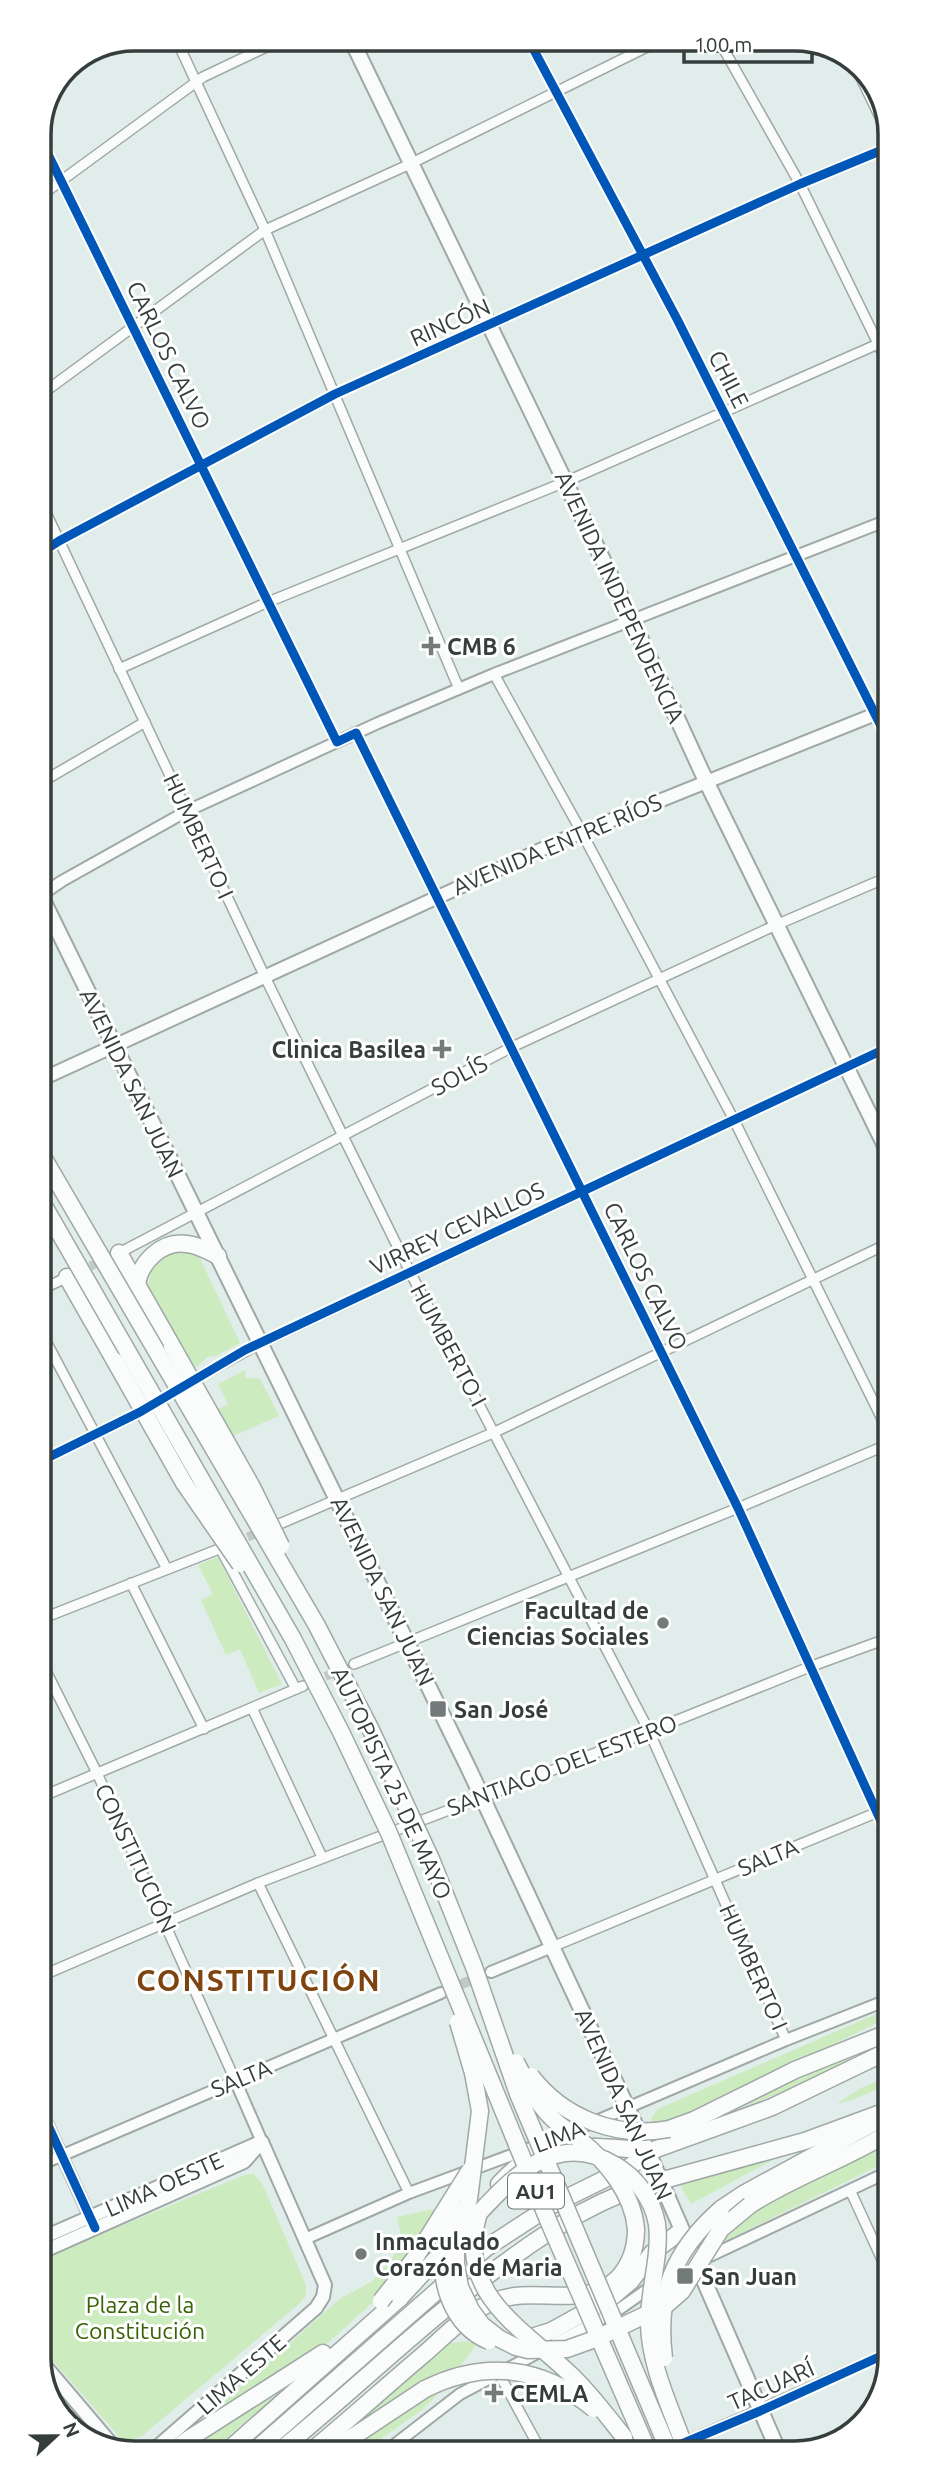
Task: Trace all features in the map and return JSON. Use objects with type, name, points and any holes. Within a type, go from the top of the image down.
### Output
[{"type":"highway","name":"AUTOPISTA 25 DE MAYO","points":[[51,1171],[316,1624],[371,1730],[411,1814],[474,1968],[518,2094],[663,2441]]},
{"type":"highway","name":"AUTOPISTA 25 DE MAYO","points":[[51,1218],[293,1639],[346,1743],[389,1833],[548,2220],[644,2441]]},
{"type":"highway","points":[[138,1285],[140,1271],[147,1261],[174,1245],[185,1243],[218,1256]]},
{"type":"highway","points":[[117,1254],[138,1285],[260,1502],[316,1624]]},
{"type":"highway","points":[[70,1276],[184,1483],[293,1639]]},
{"type":"highway","points":[[430,1930],[478,2092],[480,2121],[469,2199],[456,2243],[455,2257],[460,2287],[474,2315],[494,2336],[516,2347],[553,2351],[585,2343],[669,2303],[682,2291],[721,2229],[737,2214],[798,2176],[878,2140]]},
{"type":"highway","points":[[323,2441],[481,2307],[503,2298],[577,2296],[608,2286],[628,2265],[634,2250],[636,2229],[631,2206],[615,2178],[588,2147],[540,2105],[526,2083],[474,1968]]},
{"type":"highway","points":[[857,2043],[878,2030]]},
{"type":"highway","points":[[506,2039],[539,2086],[576,2114],[617,2130],[642,2132],[668,2129],[694,2120],[795,2070],[878,2036]]},
{"type":"highway","points":[[266,2441],[486,2248],[552,2205],[631,2166],[648,2152],[772,2107],[878,2056]]},
{"type":"highway","points":[[292,2441],[447,2306],[560,2225],[642,2185],[805,2141],[878,2116]]},
{"type":"highway","points":[[682,2441],[667,2379],[661,2317],[671,2272],[685,2247],[720,2209],[878,2119]]},
{"type":"highway","points":[[552,2140],[578,2146]]},
{"type":"highway","points":[[626,2441],[579,2382],[501,2313],[484,2289],[475,2261],[474,2238],[478,2215],[495,2188],[530,2157],[559,2146],[625,2147],[648,2152]]},
{"type":"highway","points":[[239,2441],[400,2298],[523,2170],[543,2159],[563,2154],[583,2154],[609,2161],[626,2172],[636,2182],[655,2216],[657,2238],[650,2308],[651,2342],[659,2377],[682,2441]]},
{"type":"highway","points":[[229,2441],[381,2301],[415,2258],[472,2163]]},
{"type":"highway","points":[[472,2163],[446,2236],[443,2271],[447,2291],[458,2315],[469,2329],[488,2341],[508,2342],[540,2336],[605,2302],[631,2281],[652,2253],[681,2231]]},
{"type":"highway","points":[[186,2441],[333,2346]]},
{"type":"highway","points":[[347,2441],[425,2389],[458,2375],[498,2370],[528,2374],[570,2392],[590,2406],[625,2441]]},
{"type":"main road","name":"AVENIDA INDEPENDENCIA","points":[[357,51],[632,620],[706,781],[878,1132]]},
{"type":"main road","name":"AVENIDA ENTRE RÍOS","points":[[51,1075],[581,831],[878,713]]},
{"type":"main road","name":"AVENIDA SAN JUAN","points":[[51,917],[482,1797],[648,2152],[774,2441]]},
{"type":"main road","name":"LIMA OESTE","points":[[51,2235],[92,2223],[244,2162],[262,2142]]},
{"type":"main road","name":"LIMA OESTE","points":[[51,2247],[92,2223],[262,2142]]},
{"type":"main road","name":"CONSTITUCIÓN","points":[[262,2142],[325,2289]]},
{"type":"main road","name":"LIMA OESTE","points":[[244,2162],[274,2169]]},
{"type":"main road","name":"LIMA ESTE","points":[[164,2441],[316,2308],[325,2289]]},
{"type":"main road","points":[[52,2374],[105,2436]]},
{"type":"street","points":[[182,51],[265,230],[460,689]]},
{"type":"street","points":[[51,188],[196,82],[256,51]]},
{"type":"street","name":"CHILE","points":[[534,51],[643,254],[878,720]]},
{"type":"street","points":[[51,387],[265,230],[410,164],[638,51]]},
{"type":"street","points":[[120,669],[268,603],[565,482],[877,344],[800,184],[725,51]]},
{"type":"street","name":"RINCÓN","points":[[51,546],[335,394],[643,254],[878,152]]},
{"type":"street","name":"CARLOS CALVO","points":[[51,159],[337,742]]},
{"type":"street","name":"HUMBERTO I","points":[[51,524],[265,977],[410,1272],[649,1731],[786,2040]]},
{"type":"street","points":[[51,888],[187,811],[356,733],[494,674],[878,524]]},
{"type":"street","points":[[494,674],[581,831],[734,1120],[878,1411]]},
{"type":"street","points":[[51,777],[145,722]]},
{"type":"street","name":"CARLOS CALVO","points":[[356,733],[738,1508],[877,1812]]},
{"type":"street","name":"SOLÍS","points":[[117,1254],[512,1047],[776,925],[878,881]]},
{"type":"street","name":"VIRREY CEVALLOS","points":[[197,1378],[261,1343],[878,1053]]},
{"type":"street","points":[[277,1525],[495,1432],[878,1248]]},
{"type":"street","points":[[51,1285],[70,1276]]},
{"type":"street","points":[[51,1350],[167,1569]]},
{"type":"street","points":[[51,1456],[140,1412]]},
{"type":"street","points":[[354,1664],[878,1449]]},
{"type":"street","points":[[51,1615],[222,1547],[300,1688],[51,1793]]},
{"type":"street","points":[[131,1583],[204,1729]]},
{"type":"street","name":"SANTIAGO DEL ESTERO","points":[[51,1972],[322,1857],[878,1642]]},
{"type":"street","name":"CONSTITUCIÓN","points":[[51,1681],[97,1773],[262,2142]]},
{"type":"street","points":[[252,1708],[322,1857]]},
{"type":"street","name":"SALTA","points":[[491,1972],[877,1812]]},
{"type":"street","points":[[258,1883],[409,2193]]},
{"type":"street","name":"SALTA","points":[[51,2160],[441,1993]]},
{"type":"street","name":"LIMA","points":[[305,2239],[409,2193],[552,2140],[878,2004]]},
{"type":"street","points":[[51,2131],[92,2223]]},
{"type":"street","points":[[399,2441],[460,2394],[618,2310],[662,2280],[878,2177]]},
{"type":"street","points":[[850,2190],[878,2251]]},
{"type":"street","name":"TACUARÍ","points":[[690,2441],[878,2357]]},
{"type":"street","points":[[498,2372],[536,2441]]},
{"type":"green space","points":[[183,1246],[199,1256],[240,1343],[216,1356],[207,1357],[194,1369],[147,1288],[154,1260]]},
{"type":"green space","points":[[245,1370],[246,1378],[260,1379],[279,1416],[233,1436],[218,1409],[228,1404],[218,1384]]},
{"type":"green space","points":[[218,1557],[282,1684],[259,1693],[240,1649],[226,1655],[201,1600],[213,1594],[198,1565]]},
{"type":"green space","points":[[878,2013],[878,2022],[686,2119],[654,2126],[651,2118],[658,2109]]},
{"type":"green space","points":[[878,2043],[878,2050],[763,2100],[719,2114],[796,2074]]},
{"type":"green space","points":[[878,2080],[878,2089],[837,2104]]},
{"type":"green space","points":[[878,2147],[878,2166],[719,2244],[754,2208]]},
{"type":"green space","points":[[786,2153],[691,2204],[679,2183]]},
{"type":"green space","name":"Plaza de la Constitución","points":[[247,2174],[254,2174],[262,2183],[306,2285],[306,2295],[300,2303],[142,2436],[130,2441],[122,2440],[51,2358],[51,2254]]},
{"type":"green space","points":[[438,2208],[379,2297],[312,2357],[188,2434],[341,2298],[373,2281],[403,2244],[397,2217]]},
{"type":"green space","points":[[467,2341],[476,2345],[444,2388],[423,2409],[378,2441],[335,2441],[445,2344]]},
{"type":"green space","points":[[284,2383],[286,2386],[224,2441],[193,2441]]},
{"type":"tunnel","points":[[78,1272],[114,1255]]},
{"type":"tunnel","points":[[153,1404],[181,1388]]},
{"type":"tunnel","points":[[235,1542],[265,1530]]},
{"type":"tunnel","points":[[313,1682],[342,1669]]},
{"type":"tunnel","points":[[447,1990],[484,1975]]},
{"type":"cycle path","points":[[534,51],[677,319],[878,720]]},
{"type":"cycle path","points":[[51,546],[335,394],[800,184],[878,152]]},
{"type":"cycle path","points":[[51,160],[337,742],[356,733],[738,1508],[878,1815]]},
{"type":"cycle path","points":[[51,1456],[140,1412],[245,1350],[878,1052]]},
{"type":"cycle path","points":[[51,2132],[95,2228]]},
{"type":"cycle path","points":[[689,2441],[878,2357]]},
{"type":"place","name":"CMB 6","points":[[431,646]]},
{"type":"place","name":"Clinica Basilea","points":[[442,1049]]},
{"type":"place","name":"Facultad de Ciencias Sociales","points":[[663,1623]]},
{"type":"place","name":"San José","points":[[438,1709]]},
{"type":"place","name":"Inmaculado Corazón de Maria","points":[[361,2254]]},
{"type":"place","name":"San Juan","points":[[685,2276]]},
{"type":"place","name":"CEMLA","points":[[494,2393]]},
{"type":"district","name":"CONSTITUCIÓN","points":[[259,1980]]}]
